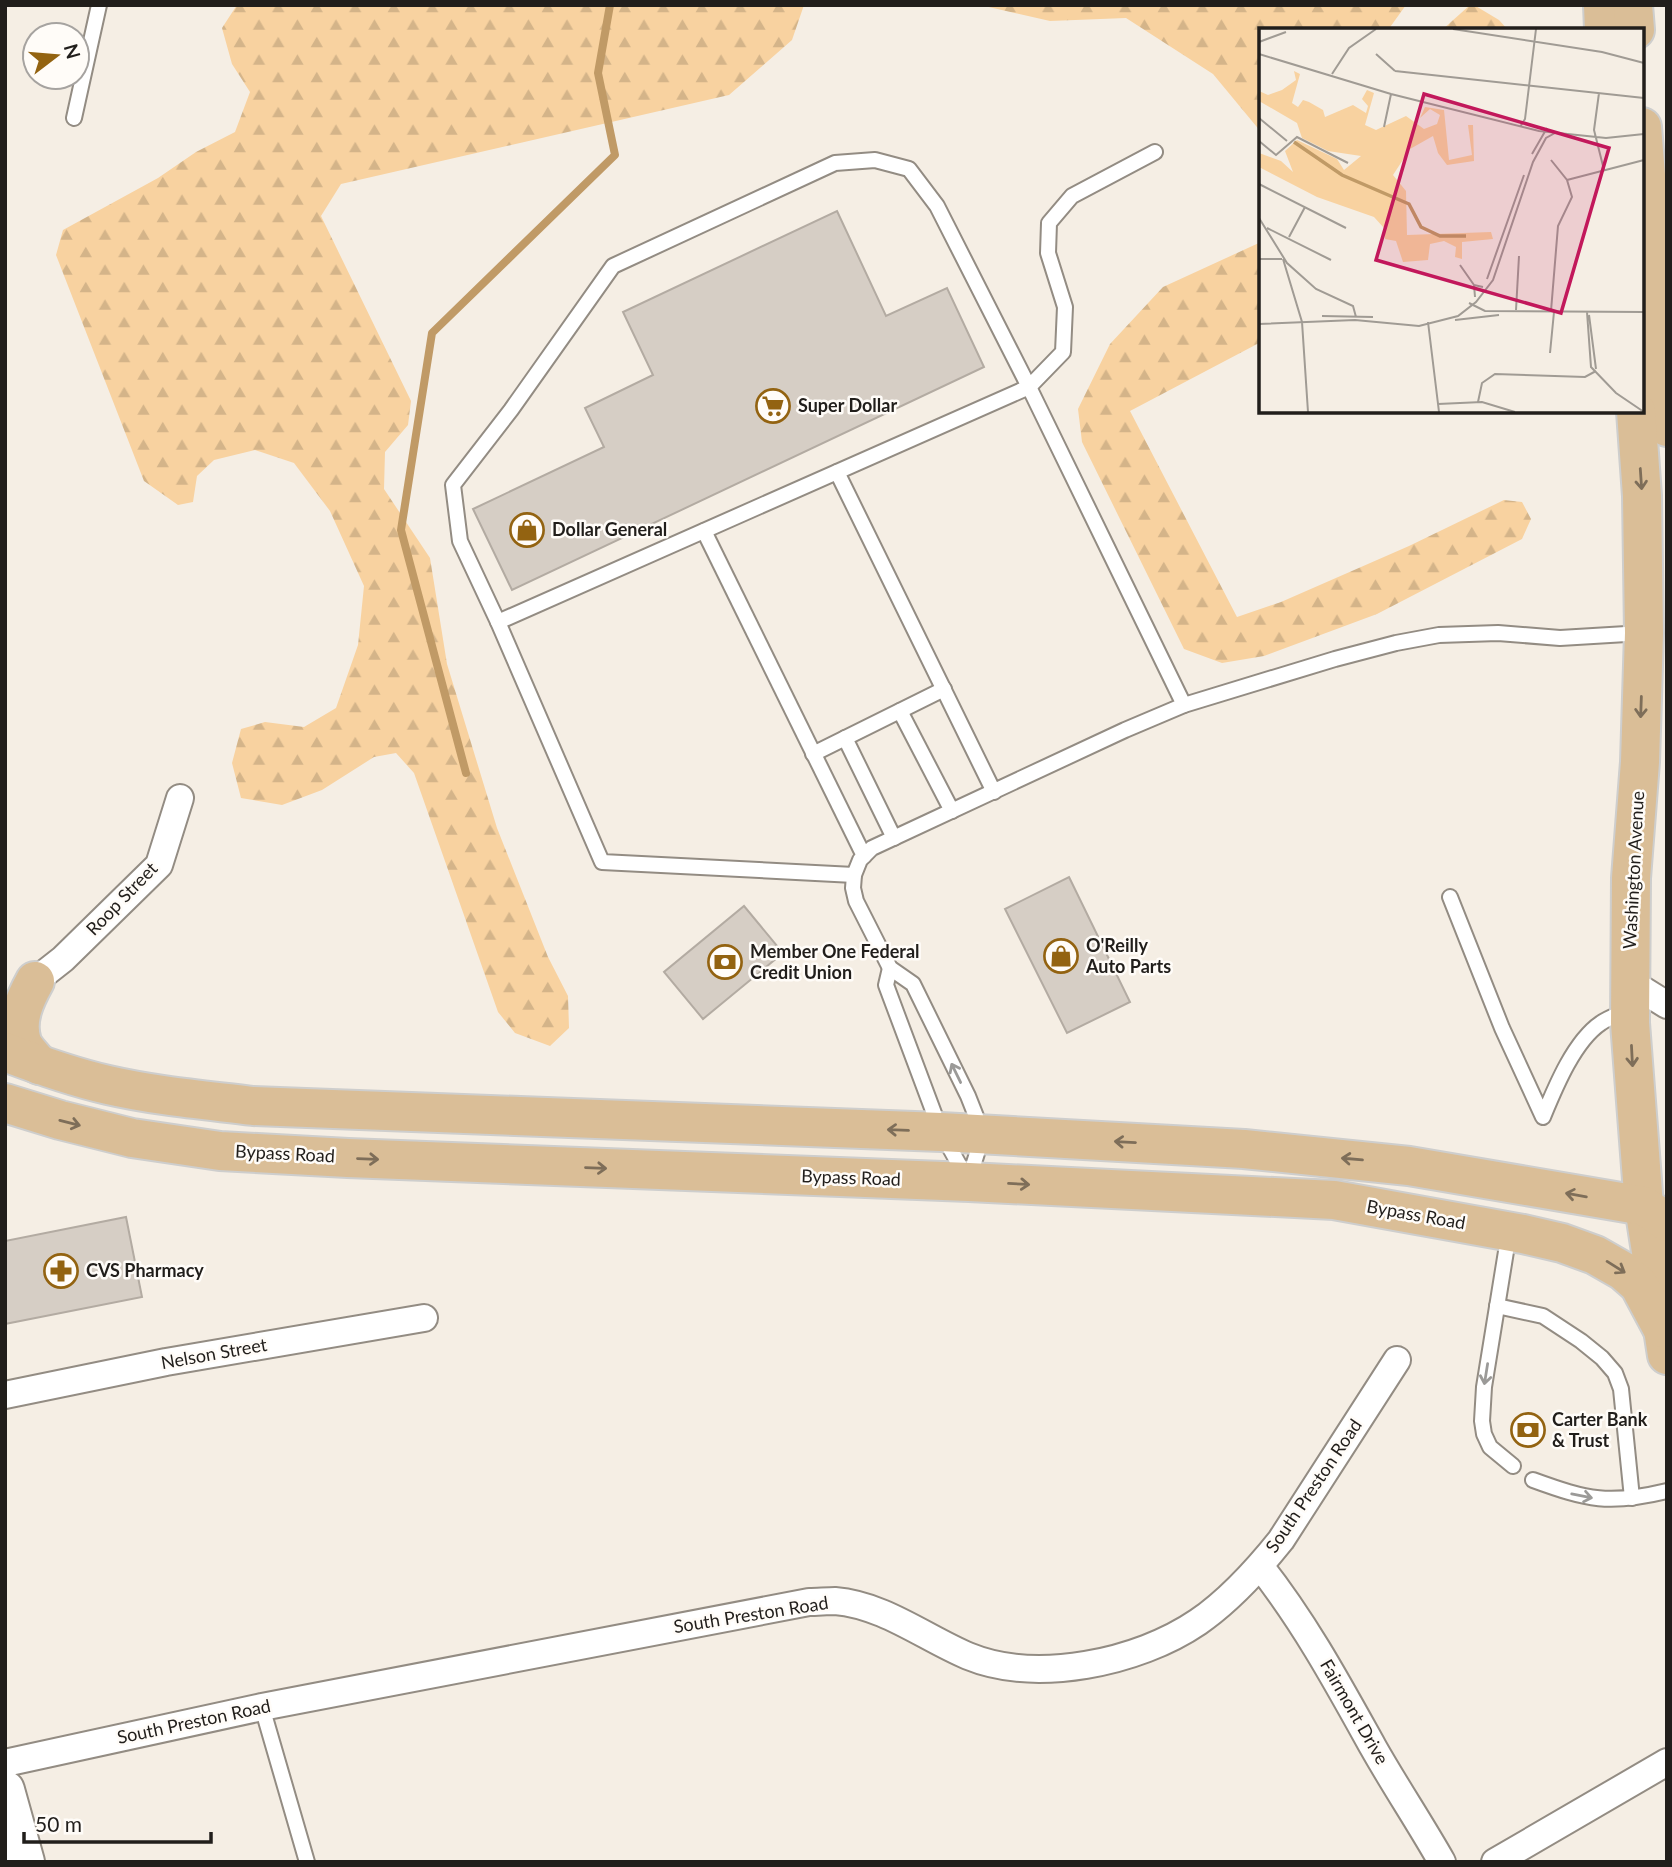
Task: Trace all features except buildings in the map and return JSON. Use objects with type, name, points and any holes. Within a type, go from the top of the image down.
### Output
[{"type":"main road","points":[[1602,5],[1605,28]]},
{"type":"main road","points":[[1633,5],[1635,28]]},
{"type":"main road","points":[[1644,151],[1667,427]]},
{"type":"main road","name":"Washington Avenue","points":[[1636,413],[1642,496],[1644,633],[1640,762],[1631,878],[1642,999],[1665,1341]]},
{"type":"main road","points":[[20,988],[25,999],[21,1014],[22,1059],[107,1085],[168,1096],[253,1106],[941,1132],[1244,1149],[1368,1160],[1656,1225]]},
{"type":"main road","name":"Bypass Road","points":[[5,1103],[132,1138],[220,1151],[968,1182],[1306,1199],[1360,1205],[1509,1231],[1562,1243],[1595,1255],[1623,1271],[1639,1285],[1665,1341]]},
{"type":"main road","points":[[1360,1205],[1491,1209],[1612,1234],[1656,1225]]},
{"type":"main road","points":[[6,1787],[25,1862]]},
{"type":"street","name":"Roop Street","points":[[20,988],[63,959],[159,864],[180,797]]},
{"type":"street","name":"Nelson Street","points":[[5,1395],[166,1362],[424,1318]]},
{"type":"street","name":"South Preston Road","points":[[6,1787],[262,1707],[809,1602],[836,1601],[862,1606],[968,1656],[993,1664],[1031,1669],[1076,1667],[1116,1658],[1167,1640],[1198,1622],[1237,1590],[1260,1566],[1281,1540],[1397,1360]]},
{"type":"street","name":"Fairmont Drive","points":[[1260,1566],[1317,1646],[1442,1862]]},
{"type":"street","points":[[1495,1862],[1667,1762]]},
{"type":"lane","points":[[74,118],[99,5]]},
{"type":"lane","points":[[498,622],[1029,387],[1063,352],[1065,307],[1048,253],[1049,223],[1072,196],[1155,152]]},
{"type":"lane","points":[[854,875],[602,862],[460,541],[453,485],[518,400],[613,266],[835,163],[875,160],[909,169],[937,206],[1029,387],[1184,705]]},
{"type":"lane","points":[[837,472],[994,792]]},
{"type":"lane","points":[[704,531],[864,856]]},
{"type":"lane","points":[[968,1182],[983,1134],[968,1096],[913,984],[890,968],[856,901],[854,875],[864,856],[872,848],[1184,705],[1335,659],[1439,635],[1498,633],[1560,638],[1644,633]]},
{"type":"lane","points":[[813,754],[944,689]]},
{"type":"lane","points":[[900,711],[952,811]]},
{"type":"lane","points":[[845,738],[894,838]]},
{"type":"lane","points":[[1450,897],[1502,1028],[1543,1117],[1560,1075],[1584,1041],[1599,1024],[1642,999]]},
{"type":"lane","points":[[890,968],[886,985],[941,1132],[968,1182]]},
{"type":"lane","points":[[1509,1231],[1484,1387],[1482,1421],[1490,1447],[1513,1466]]},
{"type":"lane","points":[[1497,1306],[1543,1316],[1581,1341],[1615,1373],[1622,1389],[1632,1498]]},
{"type":"lane","points":[[1533,1480],[1576,1496],[1611,1500],[1667,1490]]},
{"type":"lane","points":[[262,1707],[307,1862]]},
{"type":"green space","points":[[237,5],[804,5],[792,40],[729,95],[341,184],[321,216],[411,401],[408,425],[385,452],[384,489],[430,558],[447,664],[497,828],[548,957],[568,996],[569,1028],[550,1046],[515,1033],[498,1012],[414,773],[396,753],[374,757],[322,790],[282,805],[241,798],[232,763],[241,729],[265,722],[304,727],[336,708],[358,645],[364,586],[330,511],[294,463],[255,450],[214,460],[197,476],[193,502],[178,505],[144,481],[56,255],[63,230],[235,132],[250,92],[232,64],[222,28]]},
{"type":"green space","points":[[980,5],[1406,5],[1389,28],[1259,28],[1259,130],[1213,74],[1126,18],[1050,21]]},
{"type":"green space","points":[[1470,5],[1474,5],[1499,20],[1506,28],[1444,28]]},
{"type":"green space","points":[[1259,243],[1259,343],[1130,411],[1237,617],[1281,602],[1409,546],[1504,500],[1522,502],[1531,519],[1522,539],[1377,614],[1264,656],[1222,663],[1184,649],[1082,442],[1078,409],[1110,344],[1163,287]]},
{"type":"waterway","points":[[466,773],[401,530],[432,333],[615,155],[598,73],[610,5]]},
{"type":"place","name":"Super Dollar","points":[[773,406]]},
{"type":"place","name":"Dollar General","points":[[527,530]]},
{"type":"place","name":"O'Reilly Auto Parts","points":[[1061,956]]},
{"type":"place","name":"Member One Federal Credit Union","points":[[725,962]]},
{"type":"place","name":"CVS Pharmacy","points":[[61,1271]]},
{"type":"place","name":"Carter Bank & Trust","points":[[1528,1430]]}]
